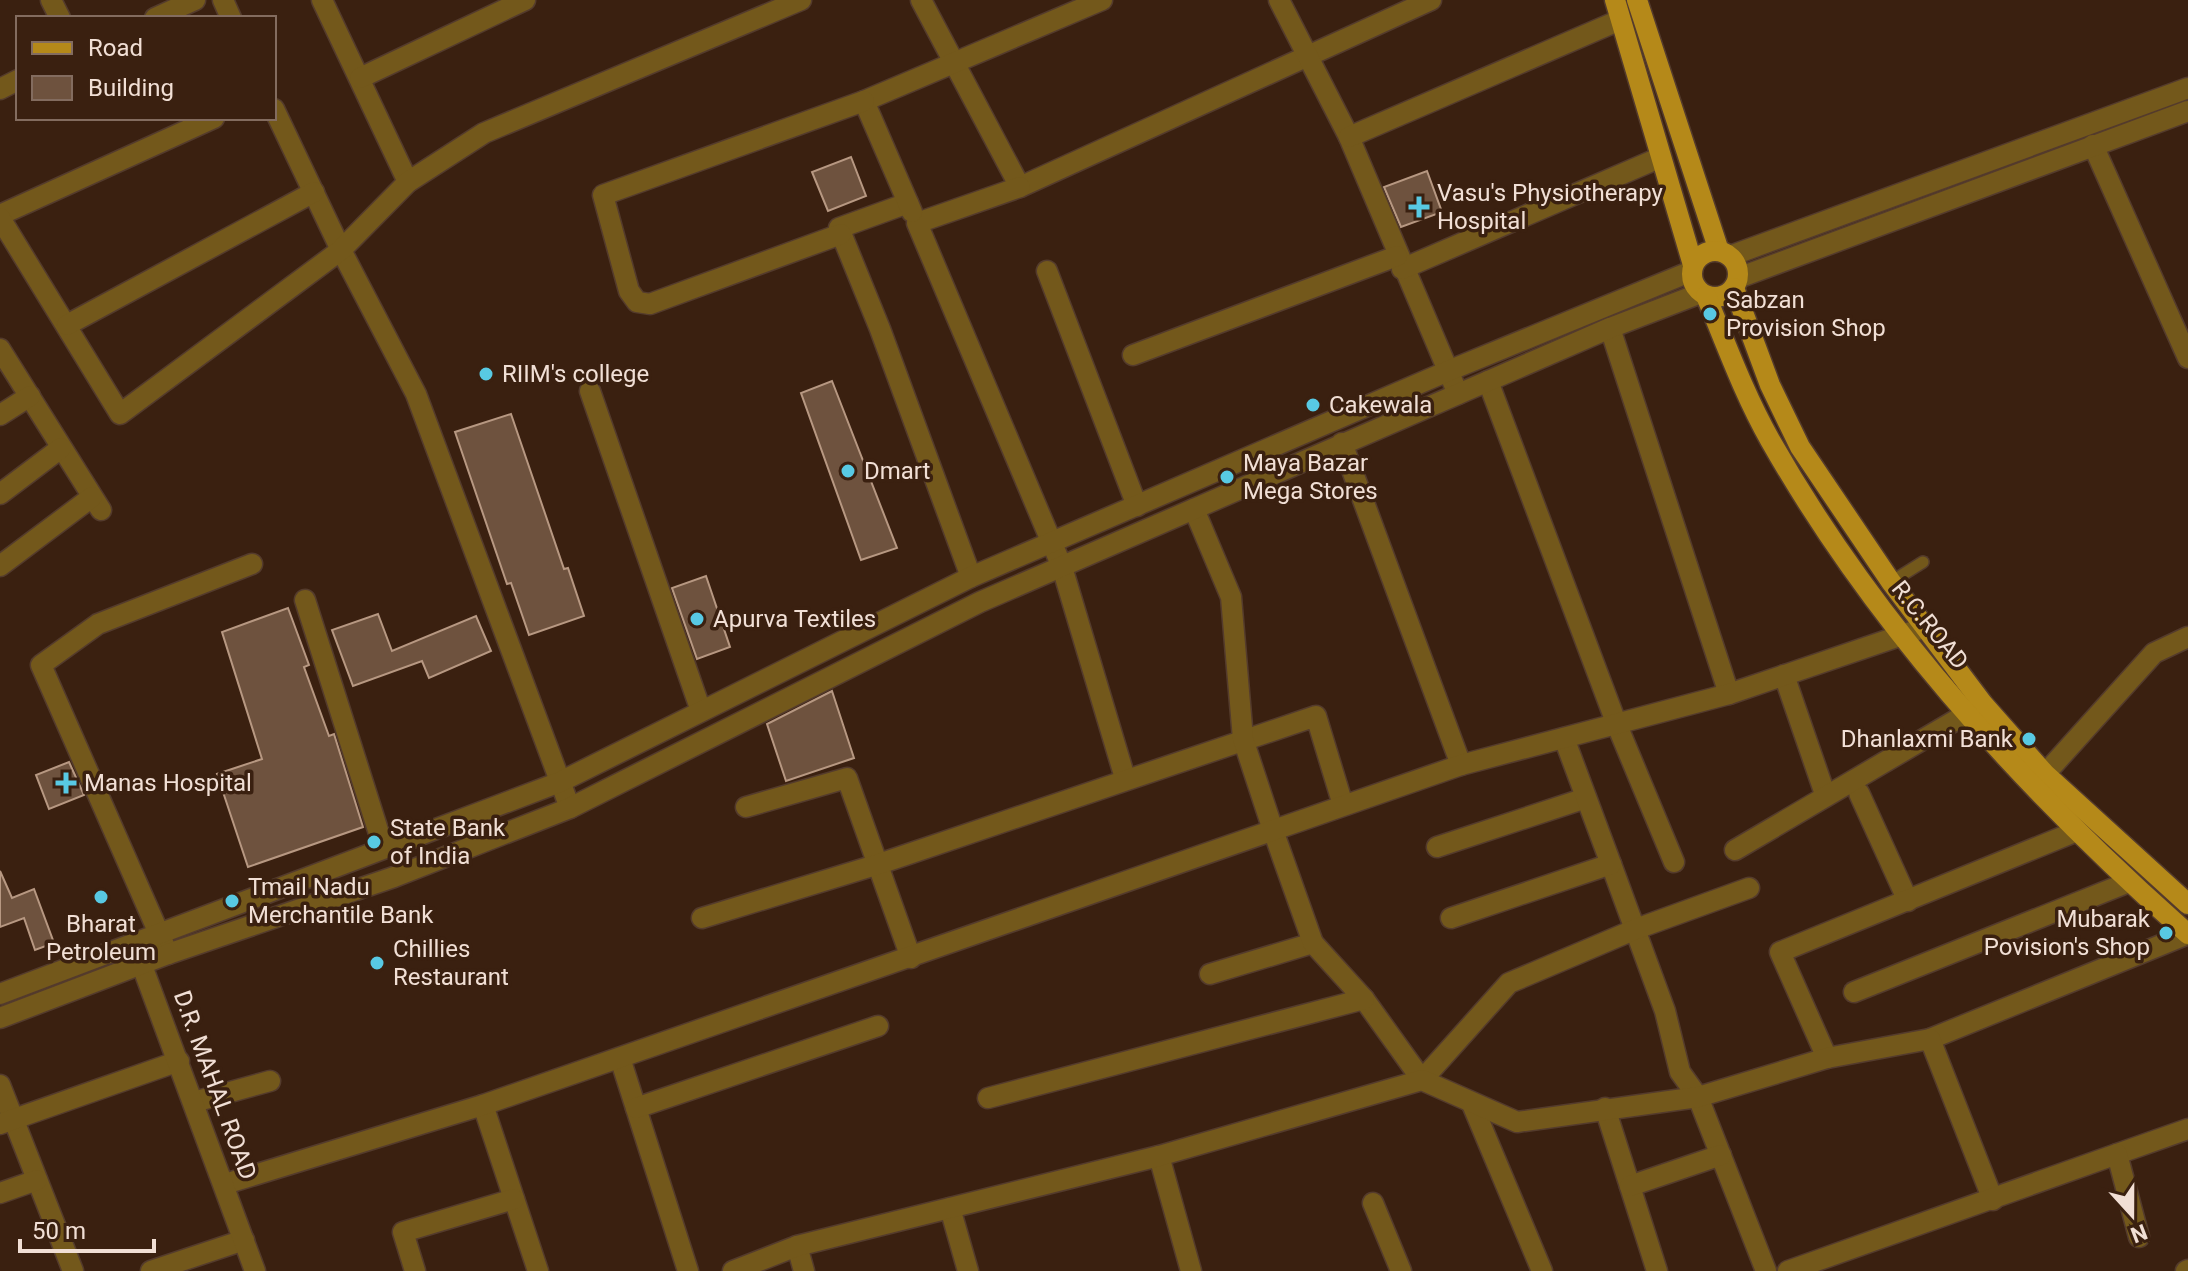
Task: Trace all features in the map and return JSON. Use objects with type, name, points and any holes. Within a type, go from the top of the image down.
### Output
[{"type":"main road","points":[[1617,10],[1692,268],[1693,283],[1704,294],[1724,296],[1736,283],[1737,266],[1724,253],[1637,0]]},
{"type":"main road","points":[[1692,268],[1701,255],[1724,253]]},
{"type":"main road","name":"R.C.ROAD","points":[[1736,283],[1770,385],[1800,447],[1891,582],[1983,704],[2045,774],[2188,904]]},
{"type":"main road","name":"R.C.ROAD","points":[[1704,294],[1770,439],[1832,542],[1968,713],[2077,831],[2188,934]]},
{"type":"street","points":[[159,16],[195,0]]},
{"type":"street","points":[[322,0],[408,182]]},
{"type":"street","points":[[360,78],[525,0]]},
{"type":"street","points":[[210,120],[0,216],[120,414],[341,250],[408,182],[484,133],[801,0]]},
{"type":"street","points":[[921,0],[952,65],[1020,187]]},
{"type":"street","points":[[841,234],[650,304],[637,302],[629,291],[603,195],[864,101],[1102,0]]},
{"type":"street","points":[[1279,0],[1349,137],[1458,394]]},
{"type":"street","points":[[917,223],[1020,187],[1431,0]]},
{"type":"street","points":[[1349,137],[1617,10]]},
{"type":"street","points":[[1724,253],[2188,88]]},
{"type":"street","points":[[864,101],[1062,567],[1125,778]]},
{"type":"street","points":[[1736,283],[2188,111]]},
{"type":"street","points":[[276,113],[341,250],[416,394],[570,808]]},
{"type":"street","points":[[2045,140],[2053,160]]},
{"type":"street","points":[[2093,145],[2188,358]]},
{"type":"street","points":[[1133,355],[1400,263],[1659,158]]},
{"type":"street","points":[[67,325],[314,192]]},
{"type":"street","points":[[908,203],[839,228],[880,329],[971,577]]},
{"type":"street","points":[[0,994],[158,931],[560,782],[971,577],[1692,268]]},
{"type":"street","points":[[1047,271],[1137,506]]},
{"type":"street","points":[[0,1018],[142,963],[394,877],[570,808],[980,602],[1610,328],[1704,294]]},
{"type":"street","points":[[1610,328],[1729,694]]},
{"type":"street","points":[[0,349],[96,504],[0,566]]},
{"type":"street","points":[[1488,381],[1617,725],[1674,862]]},
{"type":"street","points":[[590,391],[701,711]]},
{"type":"street","points":[[0,415],[30,396]]},
{"type":"street","points":[[1342,443],[1461,765]]},
{"type":"street","points":[[0,494],[61,448]]},
{"type":"street","points":[[1194,509],[1231,597],[1243,739],[1313,943],[1364,999],[1422,1080],[1472,1104],[1517,1122],[1698,1097],[1827,1058],[1930,1039],[2188,934]]},
{"type":"street","points":[[168,954],[41,665],[98,624],[252,564]]},
{"type":"street","points":[[305,600],[383,846]]},
{"type":"street","points":[[225,1184],[483,1105],[1274,833],[1343,805],[1461,765],[1729,694],[1926,627]]},
{"type":"street","points":[[2045,774],[2154,653],[2188,637]]},
{"type":"street","points":[[1784,675],[1825,794]]},
{"type":"street","points":[[1735,850],[1825,794],[1968,713]]},
{"type":"street","points":[[702,918],[879,864],[1125,778],[1316,716],[1343,805]]},
{"type":"street","points":[[1564,738],[1665,1011],[1680,1072],[1698,1097],[1766,1271]]},
{"type":"street","points":[[746,807],[847,778],[911,958]]},
{"type":"street","points":[[1859,793],[1908,901]]},
{"type":"street","points":[[1437,847],[1586,798]]},
{"type":"street","points":[[1827,1058],[1780,952],[2077,831]]},
{"type":"street","points":[[1451,918],[1611,864]]},
{"type":"street","points":[[1854,992],[2129,882]]},
{"type":"street","points":[[733,1271],[797,1246],[1159,1156],[1422,1080],[1509,983],[1636,929],[1749,888]]},
{"type":"street","name":"D.R. MAHAL ROAD","points":[[132,941],[255,1271]]},
{"type":"street","points":[[1210,974],[1313,943]]},
{"type":"street","points":[[988,1098],[1364,999]]},
{"type":"street","points":[[636,1108],[878,1026]]},
{"type":"street","points":[[1930,1039],[1993,1200]]},
{"type":"street","points":[[620,1058],[688,1271]]},
{"type":"street","points":[[7,1122],[179,1061]]},
{"type":"street","points":[[194,1102],[270,1081]]},
{"type":"street","points":[[0,1085],[7,1122],[37,1180],[73,1271]]},
{"type":"street","points":[[1472,1104],[1542,1271]]},
{"type":"street","points":[[483,1105],[538,1271]]},
{"type":"street","points":[[1605,1108],[1657,1271]]},
{"type":"street","points":[[1788,1271],[2188,1129]]},
{"type":"street","points":[[2117,1154],[2139,1237]]},
{"type":"street","points":[[1630,1186],[1721,1155]]},
{"type":"street","points":[[1159,1156],[1191,1271]]},
{"type":"street","points":[[0,1193],[37,1180]]},
{"type":"street","points":[[415,1271],[403,1232],[514,1199]]},
{"type":"street","points":[[1373,1203],[1401,1271]]},
{"type":"street","points":[[950,1208],[968,1271]]},
{"type":"street","points":[[151,1271],[244,1240]]},
{"type":"street","points":[[797,1246],[804,1271]]},
{"type":"lane","points":[[1891,582],[1923,562]]},
{"type":"building","points":[[851,157],[866,196],[828,211],[812,172]]},
{"type":"building","points":[[1427,171],[1442,212],[1401,227],[1384,187]]},
{"type":"building","name":"Dmart","points":[[832,381],[897,548],[861,560],[801,393]]},
{"type":"building","points":[[511,414],[564,569],[568,568],[584,616],[529,635],[511,583],[507,584],[455,432]]},
{"type":"building","name":"Apurva Textiles","points":[[706,576],[730,647],[697,659],[672,588]]},
{"type":"building","points":[[288,608],[309,665],[304,667],[329,736],[334,734],[363,827],[248,867],[217,774],[262,759],[222,632]]},
{"type":"building","points":[[378,614],[392,651],[476,616],[491,651],[429,678],[422,661],[353,686],[332,630]]},
{"type":"building","points":[[832,691],[854,758],[786,781],[767,724]]},
{"type":"building","points":[[69,762],[84,795],[49,809],[36,775]]},
{"type":"building","points":[[0,871],[12,898],[34,889],[54,943],[35,950],[24,918],[0,927]]},
{"type":"place","name":"Vasu's Physiotherapy Hospital","points":[[1419,207]]},
{"type":"place","name":"Sabzan Provision Shop","points":[[1710,314]]},
{"type":"place","name":"RIIM's college","points":[[486,374]]},
{"type":"place","name":"Cakewala","points":[[1313,405]]},
{"type":"place","name":"Dmart","points":[[848,471]]},
{"type":"place","name":"Maya Bazar Mega Stores","points":[[1227,477]]},
{"type":"place","name":"Apurva Textiles","points":[[697,619]]},
{"type":"place","name":"Dhanlaxmi Bank","points":[[2029,739]]},
{"type":"place","name":"Manas Hospital","points":[[66,783]]},
{"type":"place","name":"State Bank of India","points":[[374,842]]},
{"type":"place","name":"Bharat Petroleum","points":[[101,897]]},
{"type":"place","name":"Tmail Nadu Merchantile Bank","points":[[232,901]]},
{"type":"place","name":"Mubarak Povision's Shop","points":[[2166,933]]},
{"type":"place","name":"Chillies Restaurant","points":[[377,963]]}]
